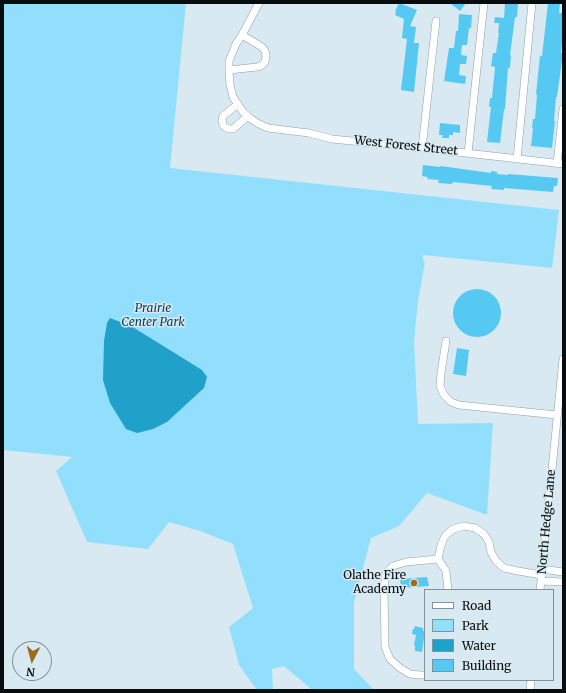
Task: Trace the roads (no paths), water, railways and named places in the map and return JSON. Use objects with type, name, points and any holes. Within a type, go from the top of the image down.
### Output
[{"type":"street","points":[[238,104],[223,116],[222,120],[225,128],[233,129],[250,118],[233,96],[230,85],[229,70],[232,52],[259,3]]},
{"type":"street","points":[[468,153],[484,3]]},
{"type":"street","points":[[517,159],[532,3]]},
{"type":"street","points":[[422,148],[436,21]]},
{"type":"street","points":[[229,70],[257,67],[261,66],[265,62],[265,51],[262,47],[242,35]]},
{"type":"street","points":[[560,164],[563,109]]},
{"type":"street","name":"West Forest Street","points":[[250,118],[268,128],[309,133],[332,139],[560,164]]},
{"type":"street","points":[[446,341],[440,386],[444,395],[450,402],[459,405],[557,415]]},
{"type":"street","name":"North Hedge Lane","points":[[540,589],[563,359]]},
{"type":"street","points":[[448,589],[446,571],[438,559],[441,545],[445,536],[453,529],[464,526],[475,528],[484,534],[489,542],[491,552],[496,561],[504,568],[518,572],[542,575],[563,582]]},
{"type":"street","points":[[424,675],[410,674],[390,659],[385,647],[384,587],[386,573],[393,566],[406,562],[438,559]]},
{"type":"street","points":[[542,575],[563,572]]},
{"type":"water","points":[[110,318],[131,326],[202,370],[207,377],[204,388],[167,422],[153,429],[137,433],[126,429],[110,403],[103,380],[104,341],[107,323]]},
{"type":"place","name":"Olathe Fire Academy","points":[[414,583]]},
{"type":"park label","name":"Prairie Center Park","points":[[153,316]]}]
